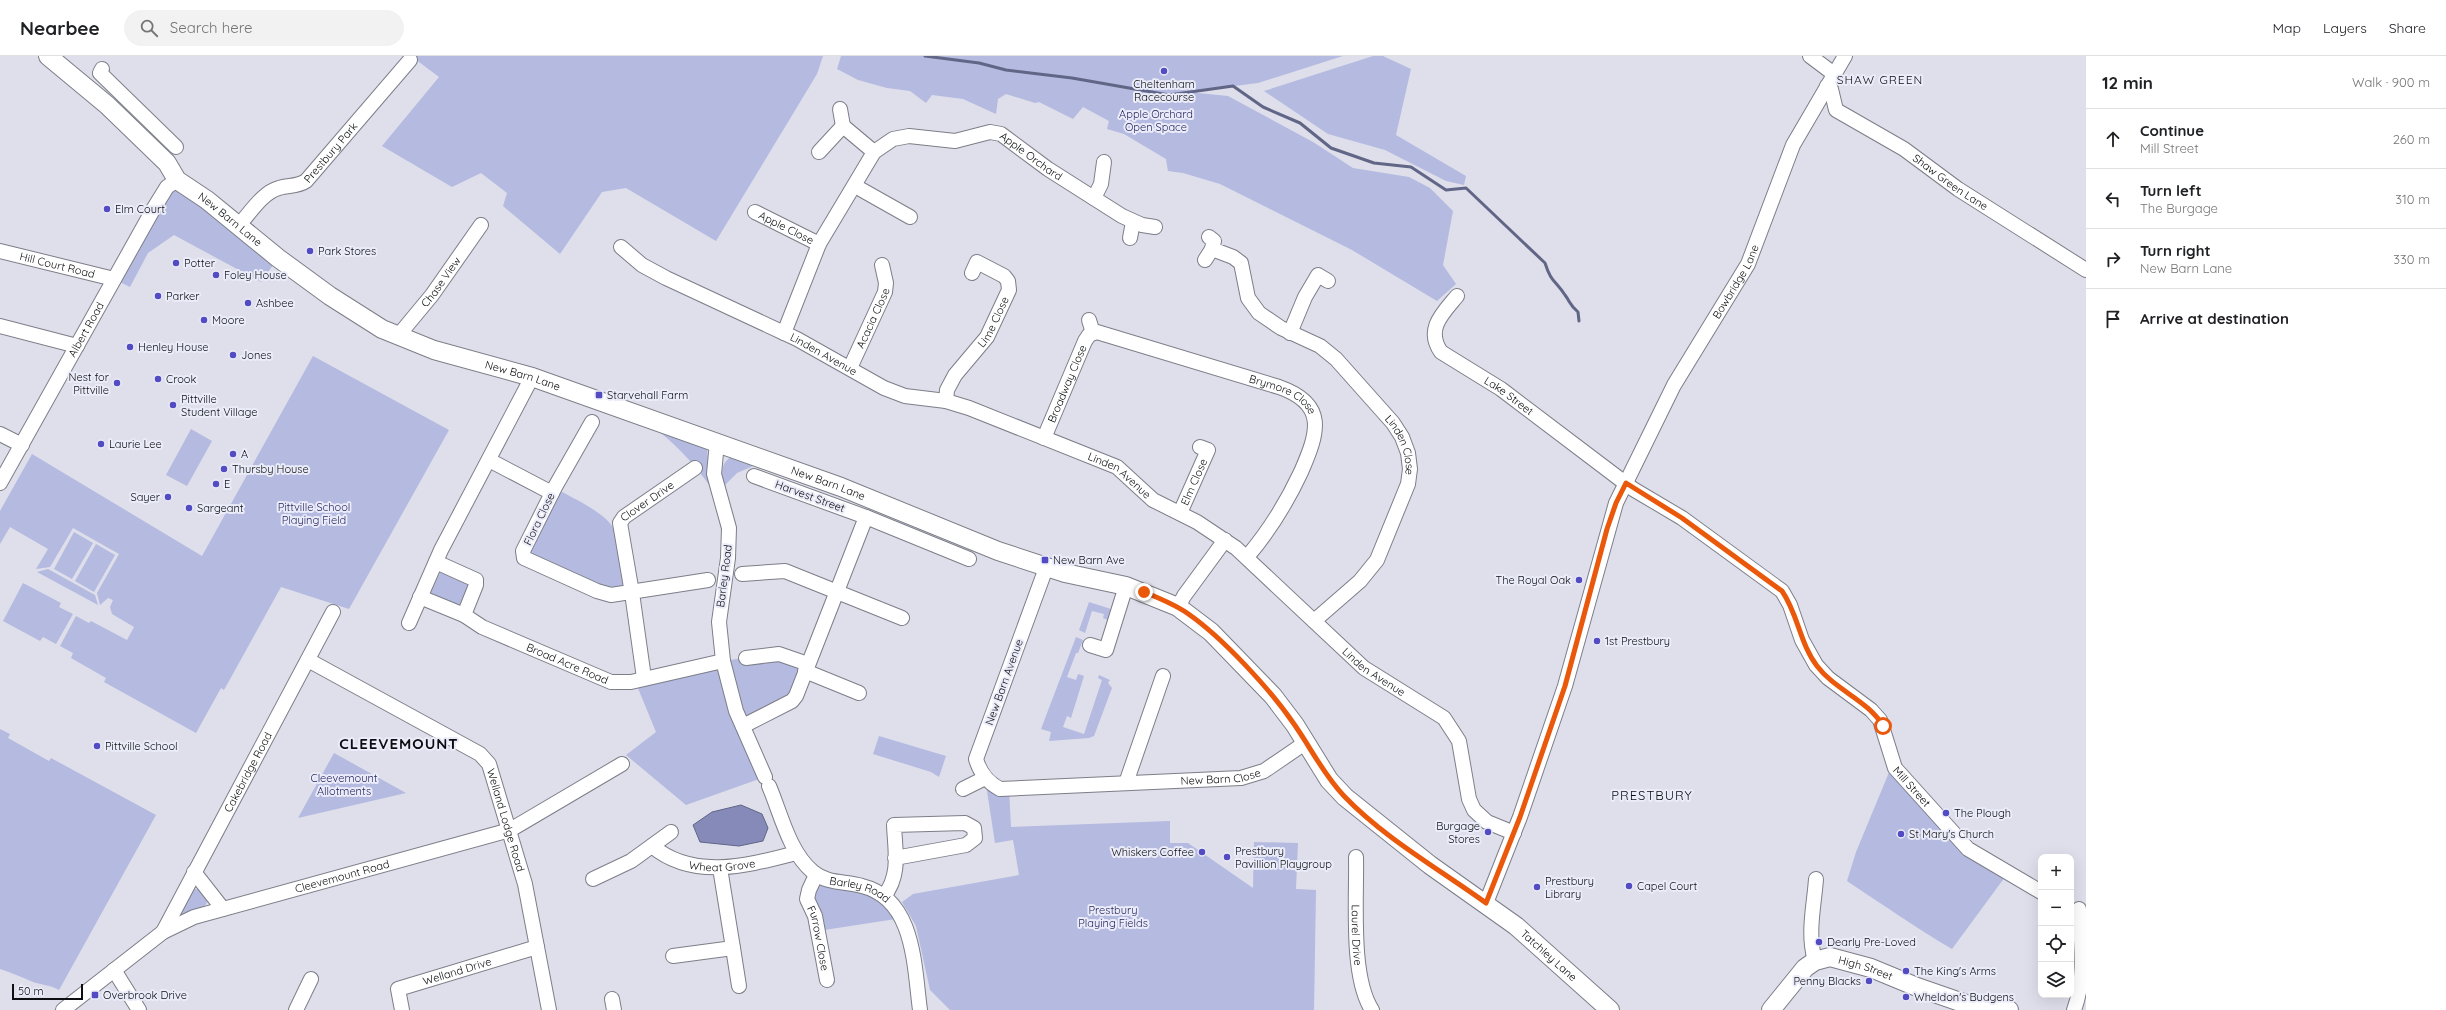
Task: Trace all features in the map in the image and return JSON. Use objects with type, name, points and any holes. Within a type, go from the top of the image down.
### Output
[{"type":"main road","name":"New Barn Lane","points":[[48,56],[125,123],[167,163],[177,180],[239,225],[278,258],[336,301],[367,320],[398,336],[434,350],[532,377],[717,442],[883,502],[990,548],[1046,568],[1126,586],[1178,607],[1211,632],[1262,684],[1284,709],[1327,776],[1345,797],[1430,865],[1486,903]]},
{"type":"main road","name":"Tatchley Lane","points":[[1486,903],[1528,936],[1610,1010]]},
{"type":"main road","name":"High Street","points":[[1815,961],[1830,957],[1854,962],[1967,1007],[2009,1010]]},
{"type":"main road","points":[[1771,1010],[1805,968],[1815,961]]},
{"type":"street","points":[[1810,56],[1831,80],[1831,89],[1836,110],[1817,114],[1812,112]]},
{"type":"street","name":"Bowbridge Lane","points":[[1486,903],[1514,833],[1565,686],[1607,529],[1616,503],[1674,385],[1748,264],[1793,145],[1845,56]]},
{"type":"street","name":"Prestbury Park","points":[[239,225],[269,192],[280,187],[299,185],[306,181],[410,60]]},
{"type":"street","points":[[102,69],[100,73],[176,147]]},
{"type":"street","points":[[125,123],[136,109]]},
{"type":"street","points":[[840,109],[844,126],[874,152]]},
{"type":"street","name":"Shaw Green Lane","points":[[1836,110],[1904,149],[1958,189],[2086,270]]},
{"type":"street","points":[[819,152],[844,126]]},
{"type":"street","name":"Apple Orchard","points":[[784,333],[819,244],[874,152],[886,143],[901,137],[918,136],[955,141],[985,133],[996,132],[1094,198],[1133,222],[1155,227]]},
{"type":"street","points":[[1094,198],[1101,184],[1104,162]]},
{"type":"street","name":"Albert Road","points":[[0,483],[167,187],[177,180]]},
{"type":"street","points":[[855,186],[910,217]]},
{"type":"street","name":"Apple Close","points":[[755,212],[819,244]]},
{"type":"street","points":[[1130,238],[1133,222]]},
{"type":"street","name":"Chase View","points":[[398,336],[432,295],[480,225]]},
{"type":"street","name":"Linden Avenue","points":[[621,247],[642,265],[666,278],[784,333],[899,394],[946,401],[969,408],[1120,469],[1147,496],[1180,513],[1225,540],[1247,557],[1367,671],[1444,718],[1452,727],[1459,741],[1469,799],[1474,810],[1487,822],[1514,833]]},
{"type":"street","name":"Linden Close","points":[[1209,248],[1233,257],[1245,259],[1248,298],[1254,309],[1272,323],[1328,352],[1363,388],[1398,430],[1405,445],[1409,461],[1408,484],[1377,560],[1360,581],[1314,621]]},
{"type":"street","name":"Hill Court Road","points":[[0,251],[114,279]]},
{"type":"street","name":"Lime Close","points":[[946,401],[953,378],[987,337],[1009,290],[1008,281],[1004,276],[977,262],[972,273]]},
{"type":"street","name":"Acacia Close","points":[[850,368],[885,292],[886,283],[882,265]]},
{"type":"street","points":[[1290,333],[1305,297],[1318,275]]},
{"type":"street","name":"Lake Street","points":[[1457,296],[1440,316],[1435,326],[1434,337],[1441,352],[1501,390],[1626,483]]},
{"type":"street","points":[[0,326],[77,346]]},
{"type":"street","name":"Broadway Close","points":[[1044,438],[1091,326]]},
{"type":"street","name":"Brymore Close","points":[[1091,326],[1101,332],[1279,386],[1298,394],[1309,405],[1316,425],[1312,445],[1282,512],[1247,557]]},
{"type":"street","points":[[409,623],[436,562],[532,377]]},
{"type":"street","name":"Flora Close","points":[[592,422],[552,493],[523,551],[524,558],[602,593],[611,595],[632,593]]},
{"type":"street","points":[[0,434],[22,445]]},
{"type":"street","name":"Barley Road","points":[[717,442],[714,474],[729,528],[728,558],[719,622],[723,661],[736,711],[796,852],[816,875],[825,880],[865,886],[884,896],[898,912],[905,926],[915,969],[920,1010]]},
{"type":"street","name":"Elm Close","points":[[1180,513],[1208,450]]},
{"type":"street","points":[[489,460],[552,493]]},
{"type":"street","name":"Clover Drive","points":[[644,678],[626,554],[620,528],[621,521],[695,468]]},
{"type":"street","name":"Harvest Street","points":[[754,476],[866,517],[968,559]]},
{"type":"street","name":"Mill Street","points":[[1626,483],[1682,518],[1782,591],[1790,605],[1802,640],[1816,665],[1828,678],[1871,710],[1880,720],[1895,768],[1968,849],[2038,890]]},
{"type":"street","points":[[743,726],[792,701],[807,668],[866,517]]},
{"type":"street","points":[[1178,607],[1184,596],[1225,540]]},
{"type":"street","points":[[436,562],[476,580],[476,585],[464,615]]},
{"type":"street","name":"New Barn Avenue","points":[[1000,789],[985,778],[976,759],[1046,568]]},
{"type":"street","points":[[742,574],[785,571],[902,618]]},
{"type":"street","points":[[632,593],[708,580]]},
{"type":"street","points":[[1090,645],[1106,650],[1126,586]]},
{"type":"street","name":"Broad Acre Road","points":[[420,597],[464,615],[482,627],[611,682],[628,682],[723,661]]},
{"type":"street","name":"Cakebridge Road","points":[[163,932],[333,612]]},
{"type":"street","points":[[746,658],[779,654],[859,693]]},
{"type":"street","name":"Welland Lodge Road","points":[[308,660],[485,759],[494,774],[525,884],[549,1010]]},
{"type":"street","points":[[1126,783],[1163,676]]},
{"type":"street","name":"New Barn Close","points":[[1000,789],[1250,776],[1270,767],[1305,742]]},
{"type":"street","name":"Cleevemount Road","points":[[67,1006],[163,932],[194,917],[510,830],[622,764]]},
{"type":"street","points":[[963,789],[985,778]]},
{"type":"street","points":[[884,896],[895,878],[896,858],[894,825],[965,822],[974,828],[975,838],[963,846],[896,858]]},
{"type":"street","points":[[593,879],[632,861],[671,832]]},
{"type":"street","name":"Wheat Grove","points":[[652,846],[663,855],[677,860],[720,868],[750,866],[796,852]]},
{"type":"street","name":"Laurel Drive","points":[[1356,857],[1358,954],[1365,999],[1372,1010]]},
{"type":"street","points":[[720,868],[739,986]]},
{"type":"street","points":[[194,872],[223,909]]},
{"type":"street","name":"Furrow Close","points":[[816,875],[809,890],[807,899],[816,916],[827,980]]},
{"type":"street","points":[[1815,961],[1811,946],[1811,919],[1816,879]]},
{"type":"street","points":[[2074,1010],[2079,996],[2084,972],[2079,908]]},
{"type":"street","name":"Welland Drive","points":[[402,1010],[398,989],[537,947]]},
{"type":"street","points":[[673,956],[733,948]]},
{"type":"street","points":[[114,970],[139,1010]]},
{"type":"street","points":[[296,1010],[311,979]]},
{"type":"green space","points":[[411,56],[823,56],[817,74],[716,241],[626,188],[602,192],[560,254],[503,206],[507,193],[481,173],[452,187],[382,146],[439,77]]},
{"type":"green space","name":"Apple Orchard Open Space","points":[[841,56],[1343,56],[1258,83],[1188,92],[1228,96],[1313,142],[1353,168],[1409,177],[1430,188],[1453,211],[1443,265],[1456,284],[1437,301],[1352,250],[1220,184],[1183,173],[1168,171],[1166,159],[1124,134],[1107,129],[1109,121],[1083,107],[1073,119],[1039,102],[1035,103],[1006,94],[998,99],[996,114],[963,99],[932,95],[926,103],[910,91],[887,88],[858,80],[837,69]]},
{"type":"green space","points":[[1373,56],[1383,56],[1411,69],[1396,135],[1466,176],[1464,185],[1446,181],[1385,150],[1328,134],[1264,91]]},
{"type":"green space","points":[[177,180],[278,258],[261,282],[174,235],[148,253],[130,287],[114,279]]},
{"type":"green space","name":"Pittville School Playing Field","points":[[313,356],[449,430],[349,609],[281,587],[224,690],[221,688],[196,733],[104,682],[106,678],[71,658],[73,653],[60,646],[76,616],[89,623],[91,621],[127,640],[134,627],[112,614],[110,607],[113,600],[108,598],[100,605],[97,593],[119,554],[73,528],[50,567],[36,569],[48,549],[10,527],[0,544],[0,511],[32,454],[202,556]]},
{"type":"green space","points":[[649,424],[707,448],[710,486],[682,452]]},
{"type":"green space","points":[[191,429],[212,441],[187,486],[166,475]]},
{"type":"green space","points":[[731,457],[758,464],[737,473],[725,485],[722,470],[727,460]]},
{"type":"green space","points":[[559,490],[591,508],[606,519],[612,526],[620,546],[627,586],[614,592],[530,554],[530,549]]},
{"type":"green space","points":[[74,532],[93,543],[72,579],[54,569]]},
{"type":"green space","points":[[96,544],[115,555],[94,592],[75,581]]},
{"type":"green space","points":[[48,569],[95,595],[98,605],[37,572]]},
{"type":"green space","points":[[441,571],[466,581],[468,586],[459,606],[430,594]]},
{"type":"green space","points":[[23,583],[61,603],[59,607],[73,614],[56,644],[43,637],[40,641],[3,621]]},
{"type":"green space","points":[[1089,602],[1111,609],[1108,620],[1103,618],[1104,614],[1092,611],[1085,633],[1079,630]]},
{"type":"green space","points":[[1076,637],[1083,640],[1078,653],[1076,653],[1067,677],[1076,680],[1078,674],[1084,676],[1071,718],[1067,716],[1063,727],[1084,734],[1102,680],[1098,678],[1099,675],[1110,680],[1108,683],[1112,688],[1094,736],[1089,738],[1049,741],[1051,732],[1041,729]]},
{"type":"green space","points":[[770,654],[808,664],[796,696],[743,726],[765,777],[686,805],[626,755],[656,732],[635,681],[723,661]]},
{"type":"green space","points":[[0,729],[10,734],[8,738],[49,761],[51,758],[156,815],[59,990],[0,969]]},
{"type":"green space","points":[[879,736],[946,756],[939,777],[931,772],[873,754]]},
{"type":"green space","name":"Cleevemount Allotments","points":[[334,753],[406,793],[298,818]]},
{"type":"green space","points":[[1890,770],[2005,877],[1952,949],[1847,881],[1856,852]]},
{"type":"green space","name":"Prestbury Playing Fields","points":[[985,778],[1009,788],[1011,827],[1170,821],[1170,843],[1188,843],[1253,888],[1254,842],[1298,843],[1296,889],[1316,890],[1314,1010],[950,1010],[930,990],[916,926],[902,902],[913,894],[1019,875],[1013,840],[995,843]]},
{"type":"green space","points":[[816,875],[857,884],[902,918],[818,931],[807,894]]},
{"type":"green space","points":[[192,889],[200,889],[208,899],[207,903],[198,911],[181,915],[179,913]]},
{"type":"shaded area","points":[[741,805],[762,814],[768,828],[763,841],[739,846],[700,842],[693,825],[712,812]]},
{"type":"waterway","points":[[925,56],[979,63],[1006,70],[1072,78],[1169,95],[1233,86],[1263,107],[1300,123],[1331,148],[1374,163],[1411,167],[1446,190],[1466,188],[1545,263],[1551,278],[1578,312],[1579,321]]},
{"type":"place","name":"Cheltenham Racecourse","points":[[1164,71]]},
{"type":"place","name":"Elm Court","points":[[107,209]]},
{"type":"place","name":"Park Stores","points":[[310,251]]},
{"type":"place","name":"Potter","points":[[176,263]]},
{"type":"place","name":"Foley House","points":[[216,275]]},
{"type":"place","name":"Parker","points":[[158,296]]},
{"type":"place","name":"Ashbee","points":[[248,303]]},
{"type":"place","name":"Moore","points":[[204,320]]},
{"type":"place","name":"Henley House","points":[[130,347]]},
{"type":"place","name":"Jones","points":[[233,355]]},
{"type":"place","name":"Crook","points":[[158,379]]},
{"type":"place","name":"Nest for Pittville","points":[[117,383]]},
{"type":"place","name":"Starvehall Farm","points":[[599,395]]},
{"type":"place","name":"Pittville Student Village","points":[[173,405]]},
{"type":"place","name":"Laurie Lee","points":[[101,444]]},
{"type":"place","name":"A","points":[[233,454]]},
{"type":"place","name":"Thursby House","points":[[224,469]]},
{"type":"place","name":"E","points":[[216,484]]},
{"type":"place","name":"Sayer","points":[[168,497]]},
{"type":"place","name":"Sargeant","points":[[189,508]]},
{"type":"place","name":"New Barn Ave","points":[[1045,560]]},
{"type":"place","name":"The Royal Oak","points":[[1579,580]]},
{"type":"place","name":"1st Prestbury","points":[[1597,641]]},
{"type":"place","name":"Pittville School","points":[[97,746]]},
{"type":"place","name":"The Plough","points":[[1946,813]]},
{"type":"place","name":"Burgage Stores","points":[[1488,832]]},
{"type":"place","name":"St Mary's Church","points":[[1901,834]]},
{"type":"place","name":"Whiskers Coffee","points":[[1202,852]]},
{"type":"place","name":"Prestbury Pavillion Playgroup","points":[[1227,857]]},
{"type":"place","name":"Capel Court","points":[[1629,886]]},
{"type":"place","name":"Prestbury Library","points":[[1537,887]]},
{"type":"place","name":"Dearly Pre-Loved","points":[[1819,942]]},
{"type":"place","name":"The King's Arms","points":[[1906,971]]},
{"type":"place","name":"Penny Blacks","points":[[1869,981]]},
{"type":"place","name":"Overbrook Drive","points":[[95,995]]},
{"type":"place","name":"Wheldon's Budgens","points":[[1906,997]]},
{"type":"district","name":"SHAW GREEN","points":[[1880,79]]},
{"type":"district","name":"CLEEVEMOUNT","points":[[399,743]]},
{"type":"district","name":"PRESTBURY","points":[[1652,795]]},
{"type":"route","points":[[1144,592],[1178,607],[1196,619],[1225,646],[1284,709],[1314,758],[1345,797],[1430,865],[1472,892],[1486,903],[1520,817],[1565,686],[1607,529],[1616,503],[1626,483],[1633,489],[1682,518],[1733,557],[1782,591],[1790,605],[1802,640],[1821,672],[1843,691],[1871,710],[1883,726]]}]
